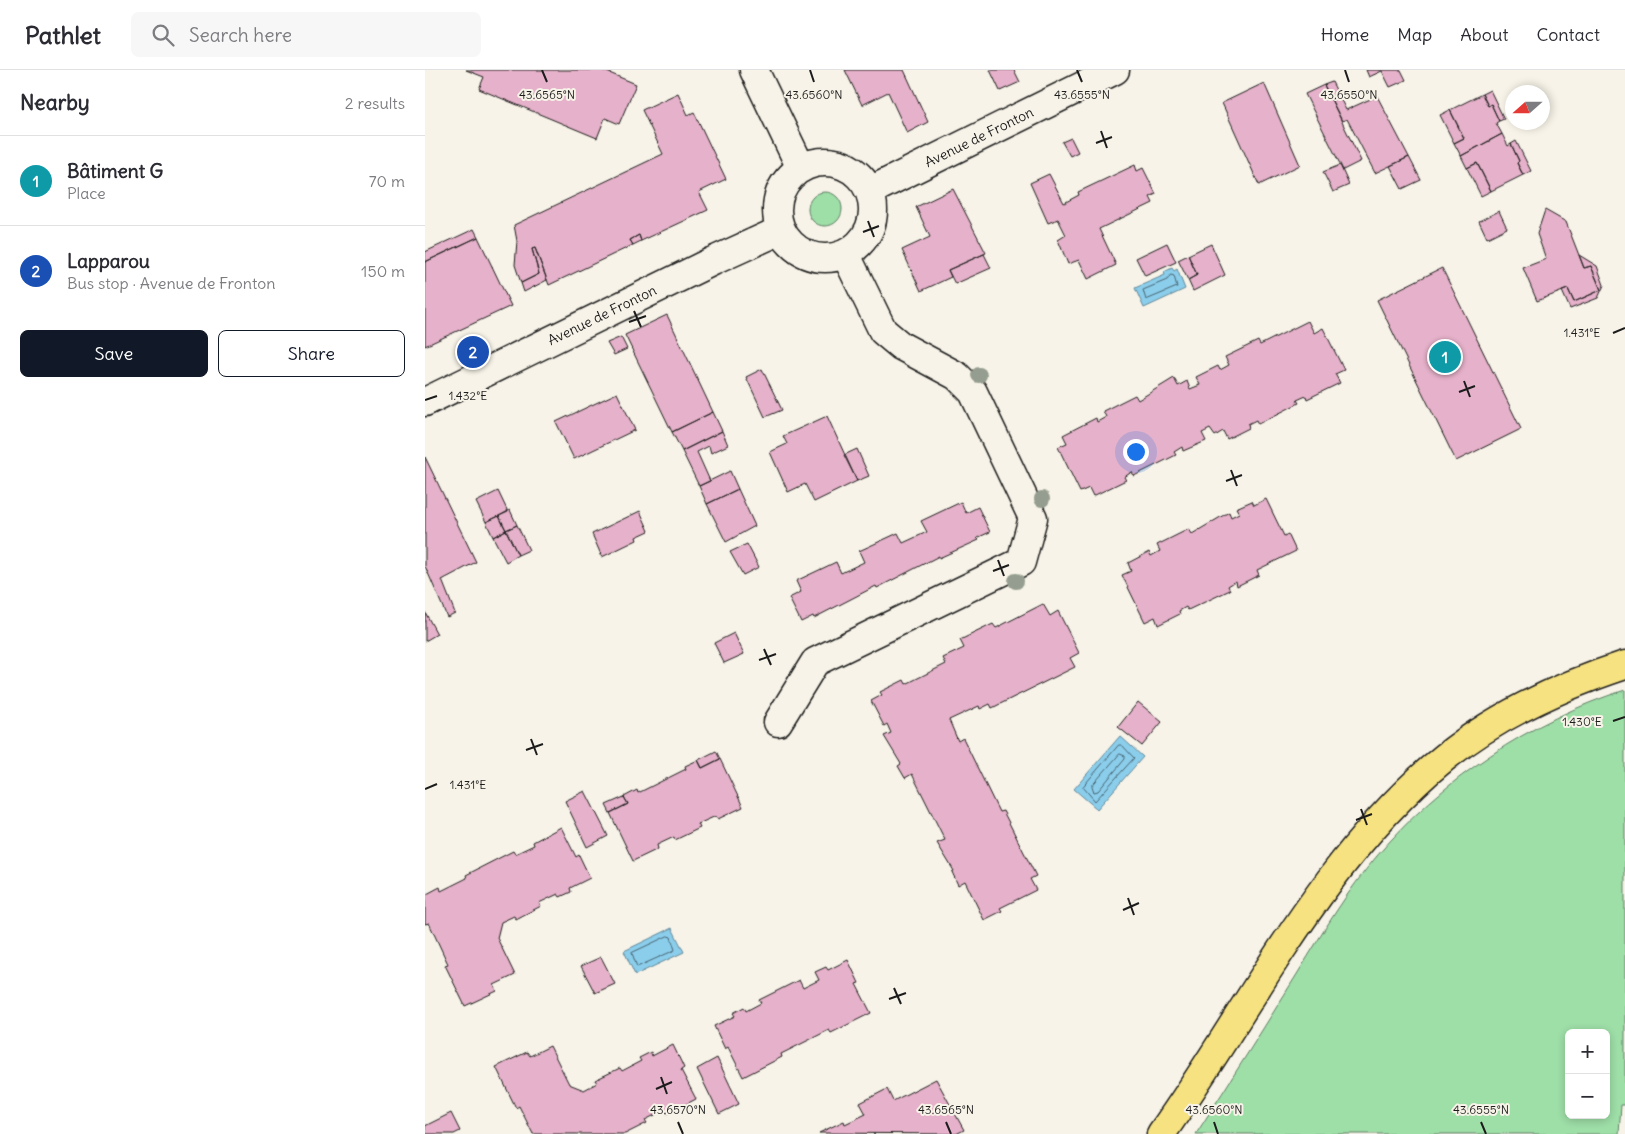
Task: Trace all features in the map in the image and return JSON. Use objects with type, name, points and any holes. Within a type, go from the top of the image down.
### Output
[{"type":"highway","points":[[1161,1134],[1198,1081],[1329,879],[1380,819],[1445,758],[1513,712],[1576,681],[1625,664]]},
{"type":"main road","points":[[754,70],[801,168]]},
{"type":"main road","name":"Avenue de Fronton","points":[[870,191],[1115,70]]},
{"type":"main road","points":[[816,162],[833,162],[848,167],[861,177],[870,191],[874,209],[871,228],[861,244],[846,255],[827,260],[808,256],[792,246],[781,230],[777,217],[777,203],[781,190],[788,179],[801,168],[816,162]]},
{"type":"main road","name":"Avenue de Fronton","points":[[425,402],[713,261],[781,230]]},
{"type":"main road","points":[[778,722],[815,662],[1021,562],[1033,518],[973,392],[957,376],[901,346],[883,331],[846,255]]},
{"type":"green space","points":[[825,192],[837,197],[842,209],[837,221],[825,226],[813,221],[808,209],[813,197]]},
{"type":"green space","points":[[1625,690],[1625,1105],[1621,1105],[1619,1134],[1196,1134],[1345,897],[1377,856],[1402,828],[1459,778],[1522,736],[1556,718]]},
{"type":"water","points":[[1172,268],[1174,271],[1177,269],[1185,289],[1144,308],[1135,288],[1165,275],[1164,272]]},
{"type":"water","points":[[1120,736],[1143,757],[1097,809],[1074,789]]},
{"type":"water","points":[[672,928],[684,952],[635,975],[624,951]]},
{"type":"building","points":[[466,70],[602,70],[636,84],[619,124],[605,118],[597,138],[479,89],[484,77]]},
{"type":"building","points":[[845,70],[904,70],[928,122],[907,133],[888,92],[862,105]]},
{"type":"building","points":[[990,70],[1014,70],[1020,82],[1000,91]]},
{"type":"building","points":[[1366,70],[1401,70],[1406,80],[1390,87],[1382,71],[1369,77]]},
{"type":"building","points":[[1332,82],[1346,110],[1377,96],[1409,157],[1375,173],[1347,119],[1342,121],[1324,85]]},
{"type":"building","points":[[1264,83],[1300,165],[1259,185],[1222,103]]},
{"type":"building","points":[[1324,85],[1361,161],[1343,170],[1305,94]]},
{"type":"building","points":[[1490,90],[1504,119],[1499,121],[1491,104],[1488,106],[1482,94]]},
{"type":"building","points":[[678,93],[688,115],[694,112],[726,179],[699,192],[708,210],[641,241],[639,235],[630,240],[633,245],[549,285],[535,248],[532,249],[539,274],[521,283],[515,265],[517,241],[514,225],[663,154],[642,110]]},
{"type":"building","points":[[1482,94],[1488,106],[1491,104],[1499,121],[1496,123],[1502,134],[1461,156],[1454,143],[1464,138],[1450,110]]},
{"type":"building","points":[[1450,110],[1464,138],[1454,143],[1440,115]]},
{"type":"building","points":[[1502,134],[1508,146],[1511,144],[1523,175],[1491,191],[1477,163],[1467,168],[1461,156]]},
{"type":"building","points":[[1071,138],[1078,152],[1070,156],[1062,142]]},
{"type":"building","points":[[1516,141],[1531,171],[1523,175],[1511,144]]},
{"type":"building","points":[[1409,157],[1421,180],[1402,189],[1390,166]]},
{"type":"building","points":[[1477,163],[1491,191],[1481,196],[1467,168]]},
{"type":"building","points":[[1135,165],[1137,171],[1143,168],[1156,194],[1150,197],[1153,203],[1099,229],[1116,265],[1088,279],[1079,260],[1068,264],[1058,240],[1066,235],[1058,219],[1048,223],[1030,183],[1049,174],[1064,203],[1079,195],[1078,192]]},
{"type":"building","points":[[1340,165],[1349,185],[1333,192],[1323,172]]},
{"type":"building","points":[[953,189],[986,253],[948,270],[951,277],[921,291],[902,250],[930,237],[916,207]]},
{"type":"building","points":[[1545,210],[1566,222],[1584,268],[1591,266],[1601,290],[1574,302],[1568,289],[1537,301],[1523,268],[1546,259],[1537,234]]},
{"type":"building","points":[[1499,211],[1507,228],[1487,238],[1479,221]]},
{"type":"building","points":[[474,229],[478,237],[425,262],[425,252]]},
{"type":"building","points":[[639,235],[641,241],[633,245],[630,240]]},
{"type":"building","points":[[478,237],[511,306],[425,346],[425,262]]},
{"type":"building","points":[[1167,243],[1176,262],[1145,276],[1136,258]]},
{"type":"building","points":[[1211,244],[1225,275],[1193,291],[1188,280],[1197,275],[1188,255]]},
{"type":"building","points":[[535,248],[547,280],[524,292],[521,283],[539,274],[532,249]]},
{"type":"building","points":[[984,254],[991,268],[955,284],[948,270]]},
{"type":"building","points":[[1188,255],[1197,275],[1188,280],[1178,260]]},
{"type":"building","points":[[1579,255],[1597,266],[1604,285],[1598,298],[1570,309],[1562,291],[1568,289],[1574,302],[1601,290],[1591,266],[1584,268]]},
{"type":"building","points":[[1442,268],[1521,429],[1456,461],[1377,300]]},
{"type":"building","points":[[667,315],[713,412],[672,432],[625,335]]},
{"type":"building","points":[[1308,321],[1314,333],[1323,328],[1344,370],[1335,374],[1340,383],[1307,399],[1306,396],[1297,400],[1299,403],[1258,424],[1256,420],[1248,424],[1249,428],[1227,439],[1223,431],[1215,436],[1210,429],[1202,433],[1206,441],[1183,451],[1182,447],[1174,452],[1176,455],[1134,476],[1132,472],[1124,477],[1126,480],[1093,496],[1089,488],[1080,492],[1058,447],[1067,443],[1063,435],[1096,418],[1097,422],[1106,417],[1103,411],[1135,395],[1138,400],[1174,378],[1178,386],[1187,381],[1190,389],[1200,385],[1196,377],[1218,366],[1220,370],[1229,365],[1225,357],[1258,341],[1260,345]]},
{"type":"building","points":[[621,337],[627,349],[614,355],[607,343]]},
{"type":"building","points":[[762,369],[782,410],[765,417],[746,377]]},
{"type":"building","points":[[617,393],[635,430],[574,459],[556,422]]},
{"type":"building","points":[[713,412],[722,431],[682,451],[672,432]]},
{"type":"building","points":[[827,416],[857,481],[814,502],[805,484],[788,492],[770,452],[787,444],[783,436]]},
{"type":"building","points":[[722,431],[728,445],[711,453],[709,446],[697,452],[710,481],[699,486],[682,451]]},
{"type":"building","points":[[857,449],[869,476],[857,481],[844,455]]},
{"type":"building","points":[[425,457],[476,562],[442,580],[455,613],[447,617],[425,566]]},
{"type":"building","points":[[730,471],[738,489],[707,504],[699,486]]},
{"type":"building","points":[[738,489],[755,526],[726,542],[707,504]]},
{"type":"building","points":[[498,491],[508,512],[486,522],[476,502]]},
{"type":"building","points":[[1266,499],[1284,536],[1288,534],[1296,551],[1257,570],[1259,575],[1237,586],[1236,581],[1228,586],[1230,590],[1188,610],[1186,607],[1179,611],[1180,614],[1158,625],[1155,617],[1145,622],[1122,575],[1131,571],[1128,563],[1149,552],[1151,556],[1160,551],[1157,545],[1189,529],[1192,534],[1229,512],[1231,517],[1239,513],[1236,508],[1252,501],[1254,505]]},
{"type":"building","points":[[961,502],[966,513],[978,507],[990,532],[977,538],[979,540],[939,558],[939,556],[877,588],[876,586],[814,618],[813,616],[801,622],[789,598],[801,592],[796,581],[836,562],[841,573],[864,562],[859,551],[898,533],[903,543],[927,532],[921,521]]},
{"type":"building","points":[[510,510],[517,525],[506,530],[499,516]]},
{"type":"building","points":[[640,511],[649,531],[636,537],[637,540],[602,557],[592,534]]},
{"type":"building","points":[[499,516],[506,530],[493,537],[486,522]]},
{"type":"building","points":[[517,525],[529,550],[518,555],[506,530]]},
{"type":"building","points":[[506,530],[518,555],[506,562],[493,537]]},
{"type":"building","points":[[747,544],[759,567],[743,575],[730,552]]},
{"type":"building","points":[[1043,604],[1050,616],[1058,611],[1079,653],[1070,658],[1075,667],[992,708],[990,704],[980,709],[979,706],[949,720],[958,741],[963,738],[999,812],[1003,811],[1036,876],[1030,879],[1036,890],[1000,908],[1002,911],[984,920],[965,881],[958,885],[952,872],[954,871],[937,843],[945,840],[912,774],[905,778],[898,766],[901,764],[884,736],[891,733],[887,724],[884,726],[871,701],[882,695],[880,692],[904,680],[906,684],[946,664],[943,658],[964,648],[960,640],[993,624],[996,628]]},
{"type":"building","points":[[425,612],[437,634],[425,641]]},
{"type":"building","points":[[734,633],[744,654],[724,663],[714,643]]},
{"type":"building","points":[[1138,702],[1162,722],[1142,746],[1118,727]]},
{"type":"building","points":[[716,751],[720,759],[702,768],[698,760]]},
{"type":"building","points":[[720,759],[743,807],[718,819],[716,816],[698,824],[700,828],[675,840],[674,837],[657,845],[658,849],[633,861],[610,813],[628,804],[624,797],[637,790],[638,793],[686,769],[685,766],[698,760],[702,768]]},
{"type":"building","points":[[585,791],[608,836],[587,847],[565,801]]},
{"type":"building","points":[[624,797],[628,804],[610,813],[606,805]]},
{"type":"building","points":[[561,827],[576,857],[579,855],[590,878],[570,888],[571,892],[560,897],[558,894],[539,903],[541,906],[516,919],[514,916],[501,922],[497,938],[515,975],[494,985],[497,991],[465,1006],[445,965],[448,964],[429,923],[425,924],[425,895],[440,887],[441,891],[467,878],[466,875],[513,851],[515,854],[534,845],[533,842]]},
{"type":"building","points":[[601,957],[615,984],[595,993],[581,966]]},
{"type":"building","points":[[848,960],[859,983],[856,984],[871,1013],[831,1033],[829,1030],[781,1054],[782,1057],[743,1077],[728,1047],[725,1049],[714,1026],[735,1016],[733,1013],[744,1007],[746,1011],[761,1003],[759,1000],[799,980],[803,988],[819,980],[815,972],[826,967],[828,970]]},
{"type":"building","points":[[673,1045],[684,1068],[681,1070],[696,1099],[667,1114],[665,1110],[645,1120],[647,1123],[625,1134],[533,1134],[519,1106],[516,1108],[496,1067],[527,1052],[530,1056],[550,1046],[569,1084],[584,1090],[597,1083],[595,1080],[620,1068],[622,1071],[641,1061],[639,1058],[651,1052],[652,1056]]},
{"type":"building","points":[[717,1058],[739,1104],[719,1114],[697,1069]]},
{"type":"building","points":[[936,1079],[964,1130],[956,1134],[819,1133],[844,1121],[845,1124],[866,1114],[860,1103],[887,1089],[893,1101]]},
{"type":"building","points":[[451,1113],[460,1131],[454,1134],[425,1134],[425,1126]]},
{"type":"place","name":"Lapparou","points":[[473,352]]},
{"type":"place","name":"Bâtiment G","points":[[1445,357]]}]
